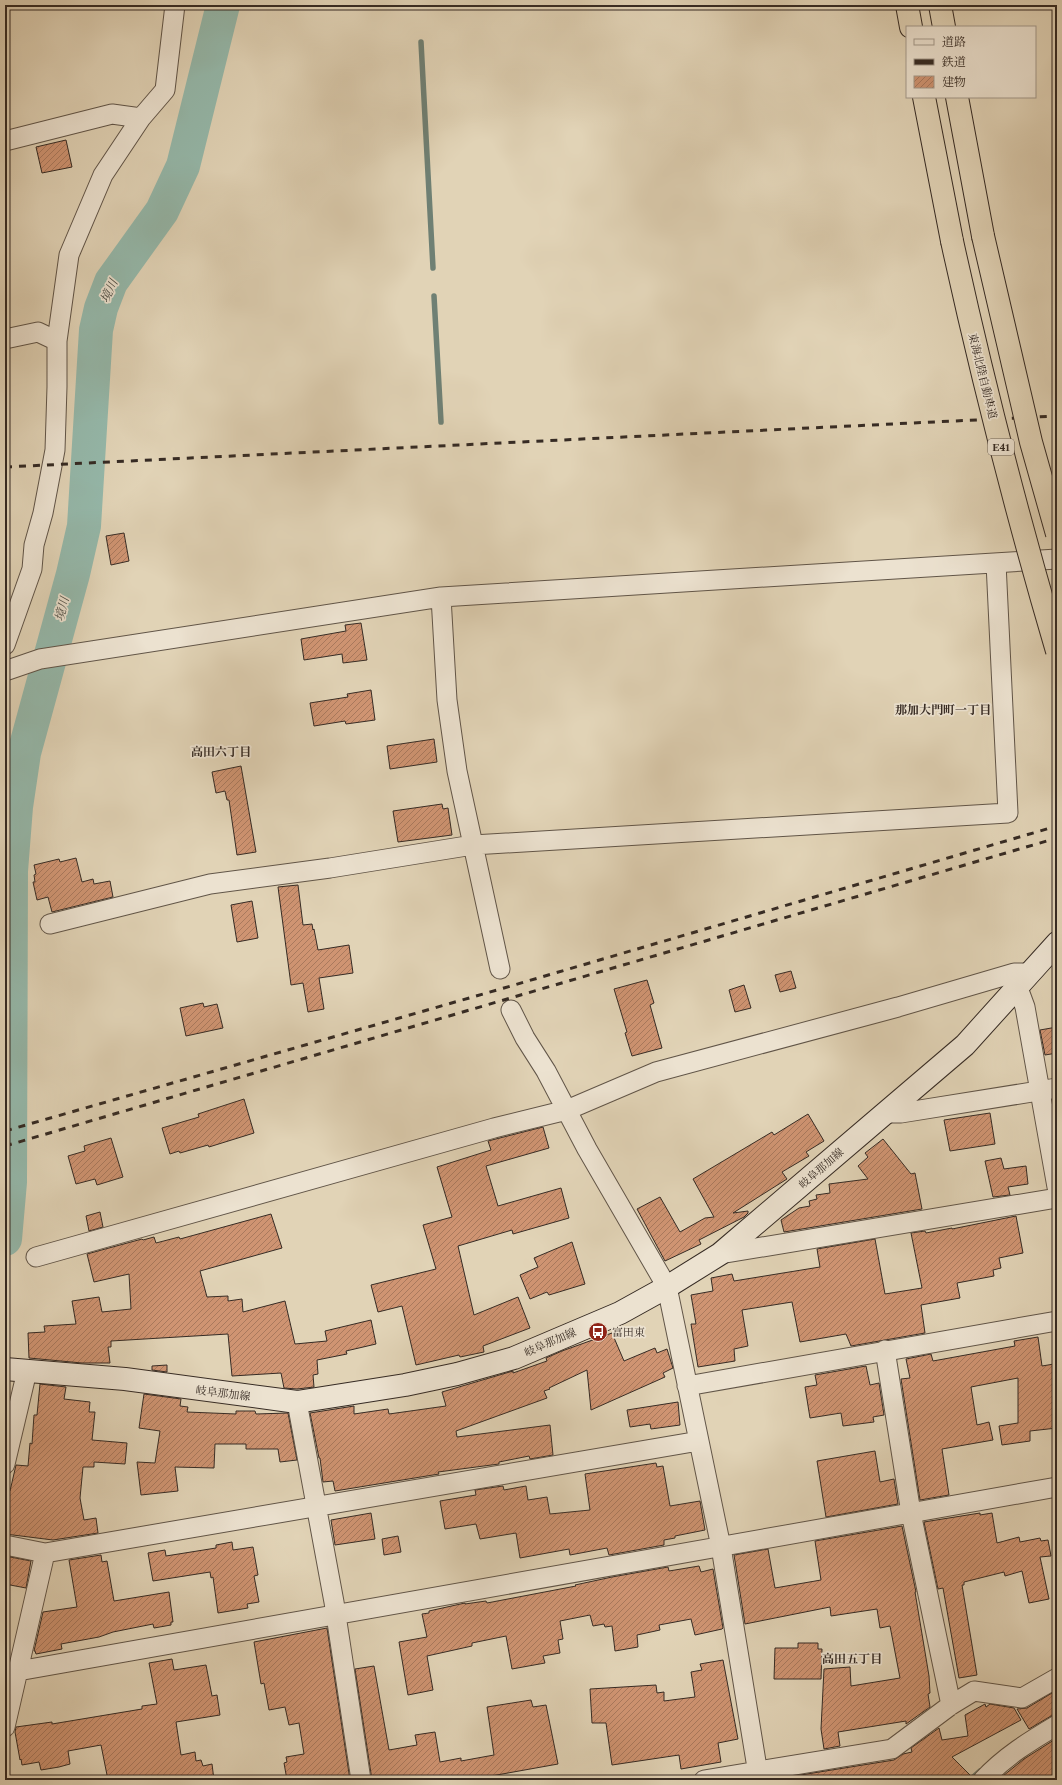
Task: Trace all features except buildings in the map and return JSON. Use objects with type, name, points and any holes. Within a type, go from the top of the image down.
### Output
[{"type":"highway","points":[[907,5],[911,26]]},
{"type":"highway","points":[[940,5],[944,26]]},
{"type":"highway","name":"東海北陸自動車道","points":[[924,98],[952,241],[970,322],[1000,443],[1036,579],[1057,651]]},
{"type":"highway","name":"E41","points":[[957,98],[983,236],[1031,442],[1057,534]]},
{"type":"main road","name":"岐阜那加線","points":[[16,1370],[125,1380],[297,1402],[405,1385],[457,1374],[514,1358],[620,1312],[667,1287],[720,1254],[965,1045],[1057,943]]},
{"type":"street","points":[[5,645],[32,569],[34,545],[43,514],[55,450],[57,341],[68,255],[103,175],[141,118],[164,90],[175,5]]},
{"type":"street","points":[[5,141],[112,114],[141,118]]},
{"type":"street","points":[[5,339],[38,332],[57,341]]},
{"type":"street","points":[[8,670],[40,659],[441,596],[1057,559]]},
{"type":"street","points":[[50,924],[210,884],[330,868],[473,845],[1008,813],[996,563]]},
{"type":"street","points":[[441,596],[447,700],[457,771],[500,969]]},
{"type":"street","points":[[36,1257],[487,1130],[567,1110],[656,1072],[830,1024],[898,1007],[1014,973],[1024,981],[1025,1007],[1048,1089],[1057,1187]]},
{"type":"street","points":[[511,1010],[525,1038],[546,1071],[588,1149],[667,1287],[721,1547],[759,1775]]},
{"type":"street","points":[[885,1113],[900,1113],[1048,1089]]},
{"type":"street","points":[[720,1254],[1057,1198]]},
{"type":"street","points":[[687,1386],[1057,1321]]},
{"type":"street","points":[[886,1350],[911,1513],[952,1705]]},
{"type":"street","points":[[5,1464],[16,1370]]},
{"type":"street","points":[[297,1402],[335,1615],[361,1780]]},
{"type":"street","points":[[5,1545],[45,1553],[699,1442]]},
{"type":"street","points":[[18,1671],[1057,1487]]},
{"type":"street","points":[[5,1727],[45,1553]]},
{"type":"street","points":[[704,1780],[759,1775],[892,1749],[952,1705],[974,1691],[1022,1698],[1057,1678]]},
{"type":"street","points":[[983,1780],[998,1764],[1033,1739],[1057,1725]]},
{"type":"waterway","name":"境川","points":[[5,1239],[10,1182],[11,871],[16,807],[24,753],[73,574],[84,526],[96,330],[101,308],[111,282],[162,211],[183,166],[223,5]]},
{"type":"waterway","points":[[421,42],[433,268]]},
{"type":"waterway","points":[[434,296],[441,422]]},
{"type":"waterway","points":[[970,1780],[980,1771]]},
{"type":"railway","points":[[5,467],[1057,416]]},
{"type":"railway","points":[[5,1131],[504,988],[1057,826]]},
{"type":"railway","points":[[5,1146],[1057,838]]},
{"type":"place","name":"富田東","points":[[598,1332]]},
{"type":"district","name":"那加大門町一丁目","points":[[943,710]]},
{"type":"district","name":"高田六丁目","points":[[221,752]]},
{"type":"district","name":"高田五丁目","points":[[852,1659]]}]
